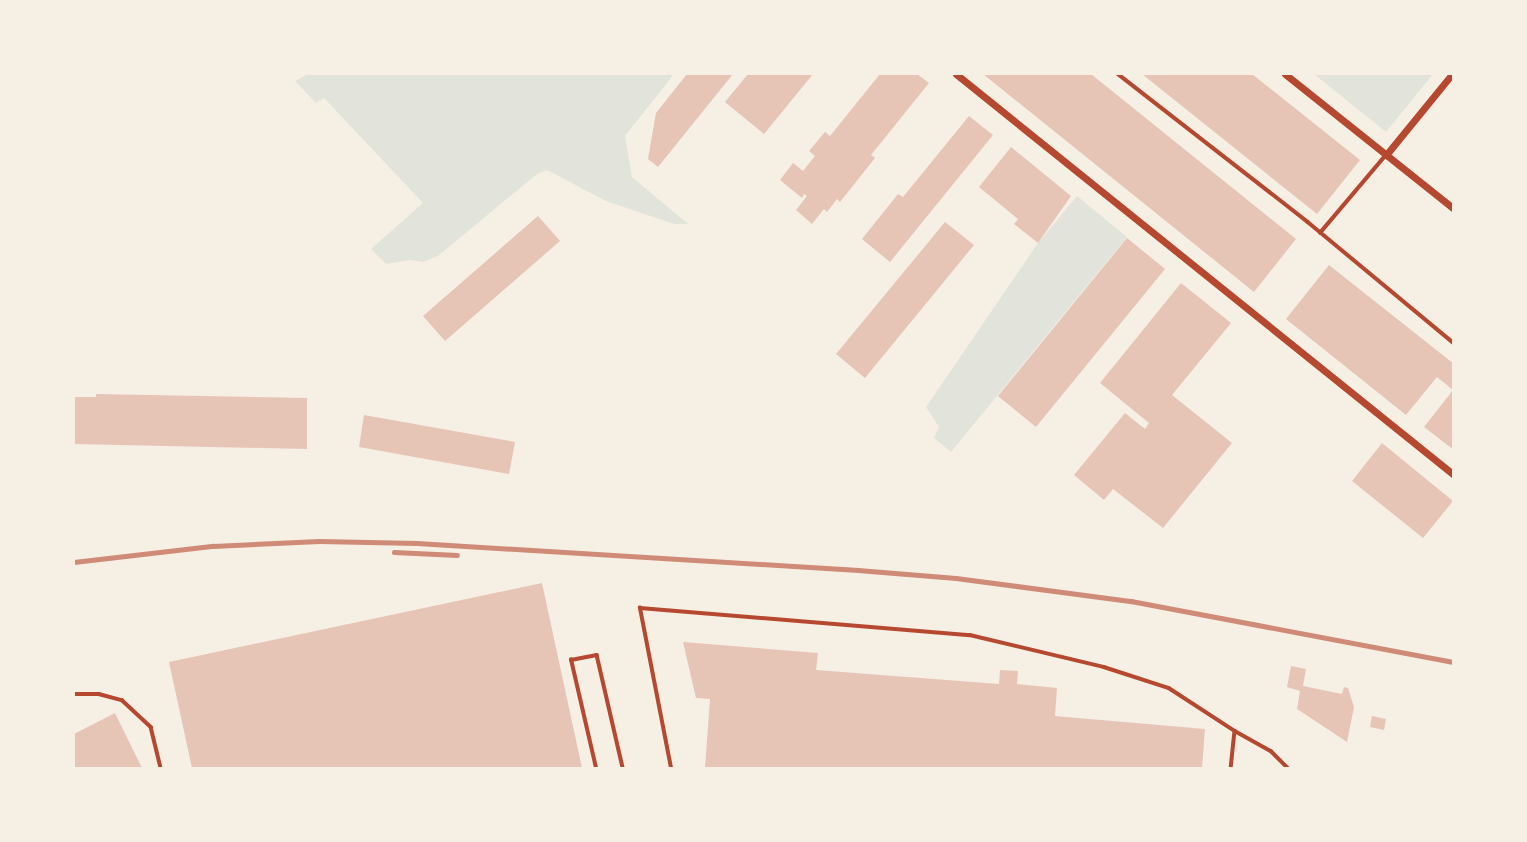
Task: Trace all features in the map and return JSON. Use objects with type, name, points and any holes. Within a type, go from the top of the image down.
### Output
[{"type":"street","points":[[956,74],[1454,475]]},
{"type":"street","points":[[1285,74],[1454,209]]},
{"type":"street","points":[[1386,155],[1453,74]]},
{"type":"lane","points":[[1118,74],[1320,233],[1454,343]]},
{"type":"lane","points":[[1320,233],[1386,155]]},
{"type":"lane","points":[[671,768],[640,608],[970,635],[1104,667],[1169,688],[1271,751],[1288,768]]},
{"type":"lane","points":[[596,768],[571,660],[597,655],[623,768]]},
{"type":"lane","points":[[74,694],[99,694],[122,700],[151,727],[161,768]]},
{"type":"lane","points":[[1231,768],[1235,730]]},
{"type":"shaded area","points":[[308,74],[674,74],[625,136],[632,177],[688,224],[674,224],[606,201],[547,170],[537,174],[438,256],[423,262],[410,260],[386,264],[371,249],[423,203],[324,98],[316,103],[295,81]]},
{"type":"shaded area","points":[[1314,74],[1433,74],[1386,132]]},
{"type":"shaded area","points":[[1077,196],[1127,237],[951,452],[934,438],[939,427],[926,407],[1038,243]]},
{"type":"building","points":[[687,74],[733,74],[658,167],[648,159],[656,113]]},
{"type":"building","points":[[748,74],[813,74],[764,134],[725,102]]},
{"type":"building","points":[[880,74],[917,74],[929,83],[871,155],[875,158],[840,202],[837,199],[827,212],[824,209],[812,224],[796,210],[807,196],[804,194],[802,198],[780,180],[793,163],[803,171],[815,156],[809,151],[825,132],[830,136]]},
{"type":"building","points":[[983,74],[1091,74],[1296,239],[1254,292]]},
{"type":"building","points":[[1142,74],[1252,74],[1360,160],[1317,214]]},
{"type":"building","points":[[969,116],[993,135],[890,262],[862,239],[898,194],[903,197]]},
{"type":"building","points":[[1011,147],[1071,196],[1038,243],[1014,224],[1018,219],[979,187]]},
{"type":"building","points":[[538,216],[560,241],[445,341],[423,316]]},
{"type":"building","points":[[945,222],[974,245],[865,378],[836,354]]},
{"type":"building","points":[[1127,238],[1165,269],[1036,427],[998,396]]},
{"type":"building","points":[[1329,265],[1454,364],[1454,450],[1424,427],[1453,390],[1437,377],[1406,415],[1286,319]]},
{"type":"building","points":[[1181,283],[1231,323],[1172,395],[1232,443],[1163,528],[1113,489],[1104,500],[1074,475],[1125,413],[1145,429],[1149,423],[1100,383]]},
{"type":"building","points":[[96,394],[307,398],[307,449],[74,444],[74,397],[96,397]]},
{"type":"building","points":[[364,415],[515,442],[509,474],[359,447]]},
{"type":"building","points":[[1382,443],[1453,501],[1423,538],[1352,481]]},
{"type":"building","points":[[542,583],[582,768],[192,768],[169,662]]},
{"type":"building","points":[[683,642],[818,653],[816,670],[999,684],[1000,670],[1018,671],[1017,684],[1057,688],[1055,716],[1205,729],[1202,768],[705,768],[710,699],[696,698]]},
{"type":"building","points":[[1291,666],[1306,669],[1303,686],[1342,694],[1344,687],[1348,688],[1354,707],[1347,742],[1297,709],[1300,691],[1287,687]]},
{"type":"building","points":[[115,713],[142,768],[74,768],[74,734]]},
{"type":"building","points":[[1372,716],[1386,719],[1384,730],[1370,727]]},
{"type":"railway","points":[[74,562],[213,546],[319,541],[417,543],[858,570],[956,578],[1131,601],[1454,662]]},
{"type":"railway","points":[[394,552],[457,555]]}]
